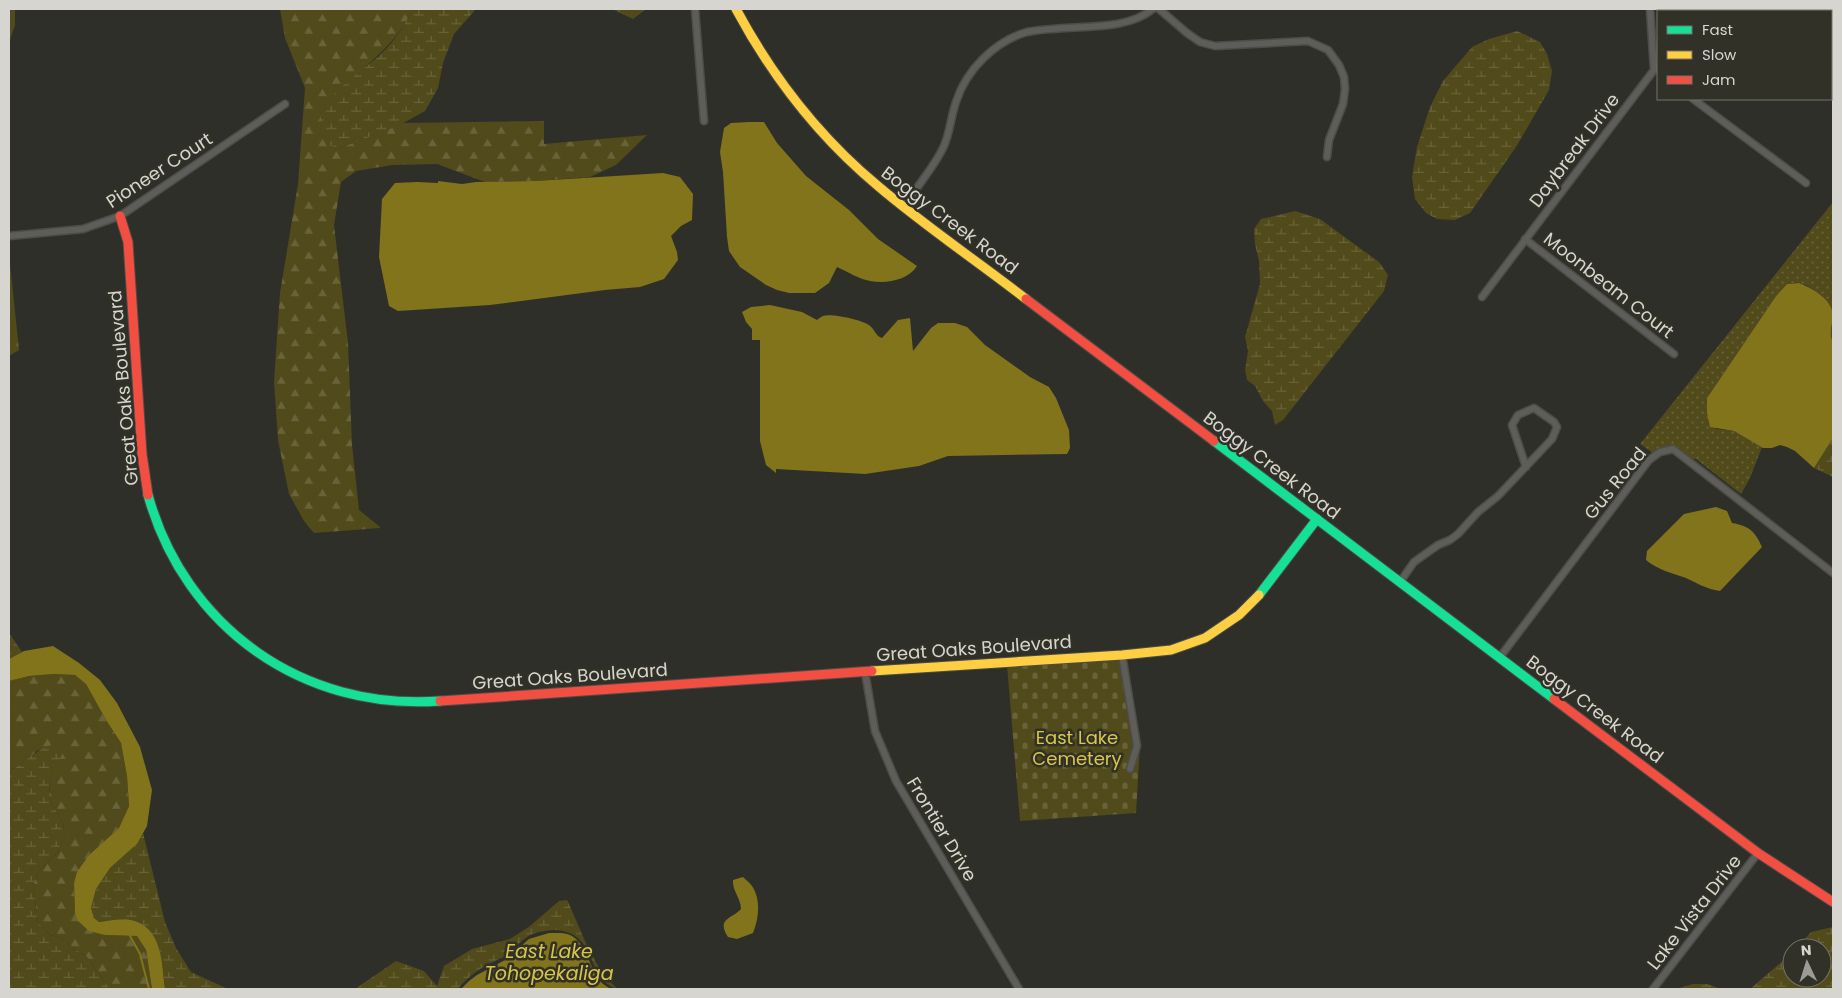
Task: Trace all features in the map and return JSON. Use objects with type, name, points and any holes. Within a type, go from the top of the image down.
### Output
[{"type":"street","points":[[695,9],[704,121]]},
{"type":"street","name":"Boggy Creek Road","points":[[736,9],[755,44],[793,100],[850,162],[905,207],[1758,853],[1833,902]]},
{"type":"street","points":[[905,207],[944,145],[960,90],[967,78],[988,54],[1002,44],[1026,33],[1041,30],[1116,25],[1131,21],[1147,14],[1153,9]]},
{"type":"street","points":[[1159,9],[1200,42],[1215,46],[1308,41],[1328,50],[1339,65],[1344,77],[1345,89],[1343,104],[1329,140],[1326,157]]},
{"type":"street","name":"Daybreak Drive","points":[[1482,298],[1525,239],[1656,72],[1650,9]]},
{"type":"street","points":[[1694,100],[1806,183]]},
{"type":"street","name":"Pioneer Court","points":[[9,236],[83,230],[120,216],[285,104]]},
{"type":"street","name":"Great Oaks Boulevard","points":[[120,216],[128,242],[142,464],[150,505],[166,546],[193,590],[231,632],[276,666],[301,678],[358,698],[386,702],[418,703],[993,662],[1122,655],[1170,650],[1205,638],[1239,615],[1257,597],[1317,519]]},
{"type":"street","name":"Moonbeam Court","points":[[1525,239],[1674,354]]},
{"type":"street","points":[[1400,582],[1414,562],[1438,544],[1450,540],[1458,534],[1478,512],[1498,496],[1526,467],[1552,438],[1557,427],[1554,422],[1534,408],[1518,415],[1512,425],[1526,467]]},
{"type":"street","name":"Gus Road","points":[[1500,657],[1649,460],[1660,452],[1673,449],[1833,573]]},
{"type":"street","points":[[1122,655],[1138,746],[1130,769]]},
{"type":"street","name":"Frontier Drive","points":[[865,672],[875,732],[896,781],[1019,989]]},
{"type":"street","name":"Lake Vista Drive","points":[[1653,989],[1758,853]]},
{"type":"green space","points":[[9,9],[15,9],[15,25],[9,43]]},
{"type":"green space","points":[[280,9],[413,9],[406,22],[388,45],[335,96],[340,148],[403,123],[544,121],[544,144],[647,135],[616,165],[590,177],[485,182],[437,164],[392,165],[356,171],[341,182],[334,225],[348,343],[352,445],[359,510],[380,528],[314,533],[304,521],[289,494],[278,440],[274,382],[280,293],[298,184],[305,88],[285,38]]},
{"type":"green space","points":[[413,9],[476,9],[454,34],[443,63],[438,88],[425,111],[398,126],[340,148],[327,145],[322,131],[321,117],[329,100],[343,85],[387,48],[407,21]]},
{"type":"green space","points":[[606,9],[646,9],[633,19],[614,10]]},
{"type":"green space","points":[[1517,31],[1540,42],[1547,54],[1552,71],[1549,90],[1516,147],[1470,213],[1455,220],[1437,219],[1426,213],[1415,199],[1412,177],[1417,147],[1430,107],[1443,81],[1472,47],[1489,39]]},
{"type":"green space","points":[[1833,202],[1833,315],[1829,305],[1815,291],[1804,284],[1787,284],[1776,296],[1707,398],[1716,429],[1734,431],[1762,447],[1750,478],[1741,494],[1696,459],[1691,459],[1675,446],[1660,448],[1653,453],[1640,444]]},
{"type":"green space","points":[[1295,211],[1320,219],[1379,262],[1388,275],[1384,291],[1283,420],[1275,425],[1272,411],[1263,401],[1255,386],[1247,380],[1245,370],[1248,351],[1245,337],[1260,284],[1259,261],[1254,229],[1261,219]]},
{"type":"green space","points":[[9,254],[19,350],[9,356]]},
{"type":"green space","points":[[1833,315],[1833,342],[1831,332]]},
{"type":"green space","points":[[1833,438],[1833,477],[1814,468]]},
{"type":"green space","points":[[9,633],[22,652],[9,659]]},
{"type":"green space","name":"East Lake Cemetery","points":[[1126,658],[1140,745],[1136,813],[1020,821],[1007,665]]},
{"type":"green space","points":[[75,675],[86,684],[121,743],[127,776],[129,806],[119,828],[89,855],[74,883],[75,914],[105,935],[137,936],[146,950],[152,989],[110,989],[87,957],[55,936],[50,935],[38,922],[33,885],[39,871],[57,853],[65,835],[63,823],[49,798],[50,778],[63,751],[38,750],[9,771],[9,681],[29,676]]},
{"type":"green space","points":[[51,745],[64,751],[50,778],[49,798],[63,823],[65,835],[57,853],[39,871],[33,885],[38,922],[50,935],[55,936],[87,957],[110,989],[9,989],[9,771],[40,750]]},
{"type":"green space","points":[[143,833],[165,922],[176,948],[191,972],[228,989],[165,989],[159,950],[155,940],[144,925],[122,919],[99,922],[94,918],[91,908],[96,889],[110,868],[137,844]]},
{"type":"green space","points":[[567,900],[601,971],[618,989],[608,984],[600,976],[586,948],[579,939],[570,933],[549,930],[527,937],[506,956],[476,972],[458,989],[355,989],[396,961],[424,971],[437,986],[444,966],[472,949],[510,939],[530,926],[559,901]]},
{"type":"green space","points":[[1833,927],[1833,989],[1750,989],[1782,962],[1782,988],[1832,988],[1832,938],[1806,938],[1811,932]]},
{"type":"green space","points":[[1693,984],[1708,984],[1721,989],[1676,989]]},
{"type":"water","points":[[764,122],[777,143],[806,176],[849,210],[878,239],[917,266],[913,271],[903,278],[877,282],[862,279],[837,267],[829,283],[815,293],[789,293],[766,285],[740,267],[729,251],[720,152],[724,128],[731,123]]},
{"type":"water","points":[[663,173],[680,177],[693,194],[692,220],[681,226],[671,236],[678,260],[664,279],[640,287],[490,305],[398,311],[389,306],[379,257],[382,199],[395,183],[438,183],[438,181],[462,184]]},
{"type":"water","points":[[1799,283],[1815,291],[1825,299],[1832,309],[1833,315],[1831,332],[1833,342],[1833,438],[1814,468],[1795,451],[1787,447],[1780,445],[1772,448],[1763,448],[1734,431],[1710,427],[1707,413],[1707,398],[1776,296],[1787,284]]},
{"type":"water","points":[[770,305],[802,312],[817,320],[827,315],[853,319],[869,325],[882,338],[898,320],[910,318],[913,351],[931,328],[938,323],[955,323],[967,327],[985,345],[1030,377],[1049,387],[1056,398],[1069,430],[1070,448],[1067,454],[948,456],[919,466],[865,474],[776,469],[776,473],[766,465],[760,441],[760,340],[752,340],[752,329],[746,322],[742,312],[751,307]]},
{"type":"water","points":[[1716,507],[1727,511],[1732,523],[1751,530],[1762,547],[1720,591],[1707,588],[1665,571],[1646,560],[1647,551],[1684,514]]},
{"type":"water","points":[[53,646],[100,680],[117,703],[140,747],[152,790],[147,826],[137,844],[110,868],[96,889],[91,908],[94,918],[99,922],[122,919],[131,920],[144,926],[151,932],[156,940],[162,960],[165,989],[152,989],[146,950],[137,936],[105,935],[89,931],[78,921],[75,914],[74,883],[77,872],[89,855],[119,828],[129,806],[127,776],[121,743],[86,684],[75,675],[29,676],[9,681],[9,659],[24,651]]},
{"type":"water","points":[[743,877],[755,891],[758,915],[753,933],[737,939],[728,937],[724,922],[741,909],[733,880]]},
{"type":"water","name":"East Lake Tohopekaliga","points":[[549,933],[567,934],[577,940],[584,949],[596,976],[611,989],[461,989],[477,975],[507,959],[529,939]]},
{"type":"waterway","points":[[129,934],[140,954],[149,989]]},
{"type":"traffic: fast","points":[[1214,441],[1554,699]]},
{"type":"traffic: fast","points":[[148,495],[166,542],[190,585],[221,621],[256,652],[297,675],[342,692],[390,700],[440,701]]},
{"type":"traffic: fast","points":[[1259,595],[1317,519]]},
{"type":"traffic: slow","points":[[736,9],[781,82],[836,147],[896,201],[1026,299]]},
{"type":"traffic: slow","points":[[872,671],[1122,655],[1171,650],[1205,638],[1239,615],[1259,595]]},
{"type":"traffic: jam","points":[[120,216],[128,242],[142,454],[148,495]]},
{"type":"traffic: jam","points":[[1026,299],[1214,441]]},
{"type":"traffic: jam","points":[[440,701],[872,671]]},
{"type":"traffic: jam","points":[[1554,699],[1758,853],[1833,902]]}]
